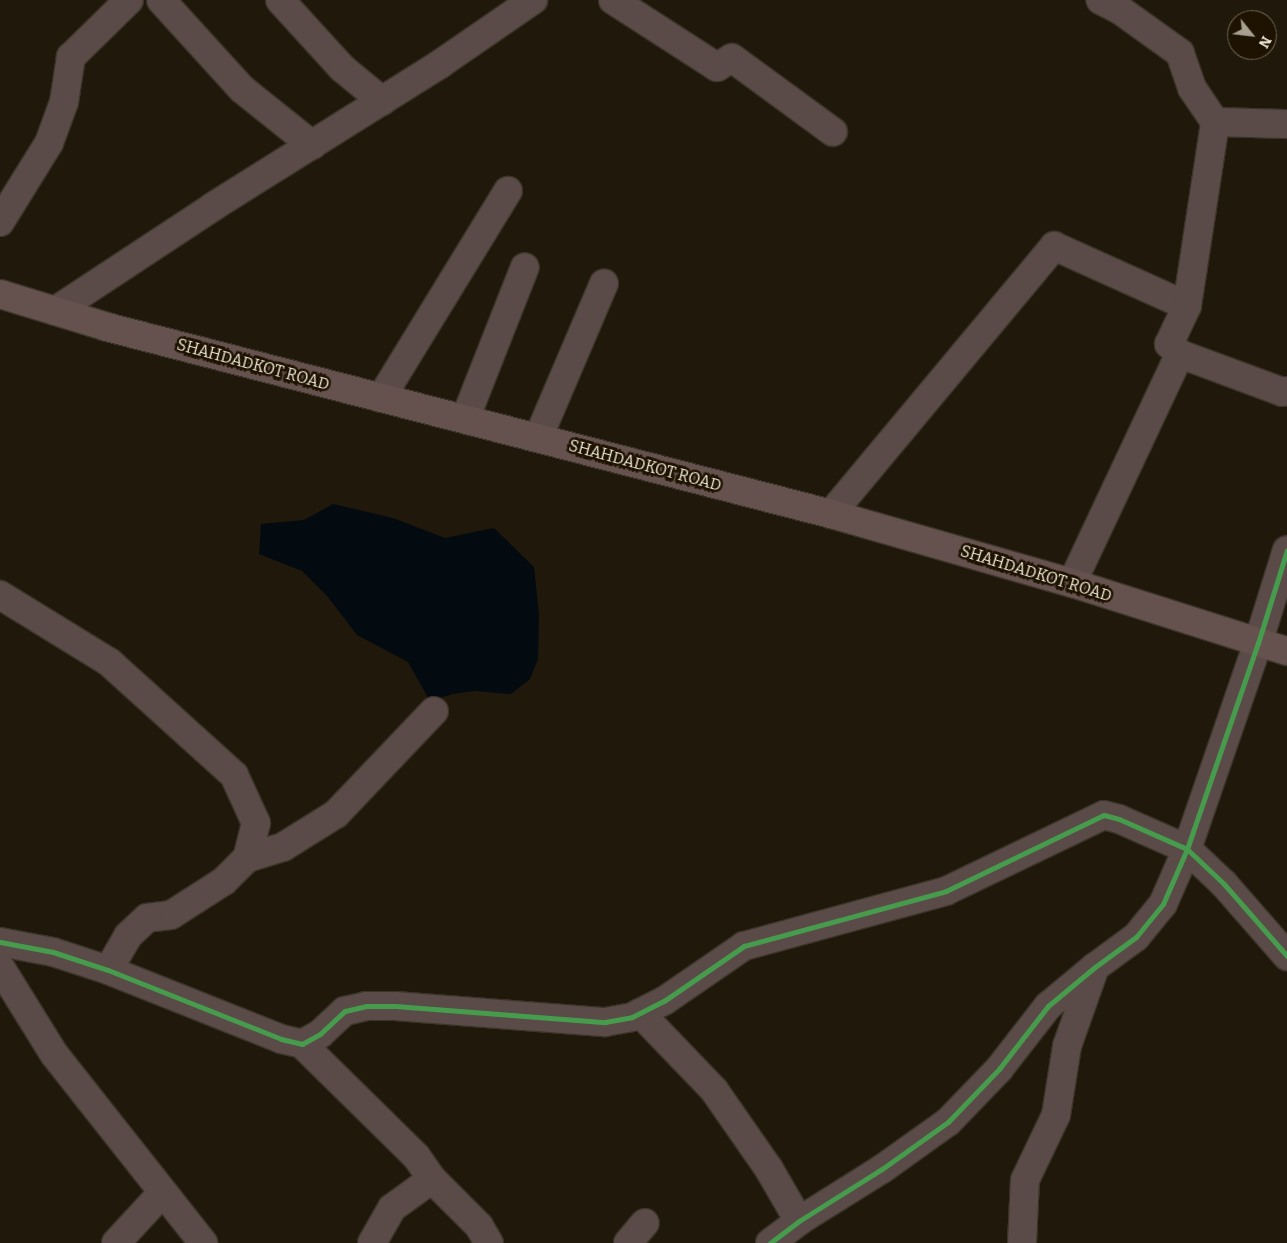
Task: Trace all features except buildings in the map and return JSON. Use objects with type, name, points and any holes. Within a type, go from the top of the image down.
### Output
[{"type":"main road","name":"SHAHDADKOT ROAD","points":[[0,294],[55,311],[381,398],[831,514],[1072,583],[1258,643],[1287,650]]},
{"type":"street","points":[[0,222],[49,143],[64,102],[71,57],[129,0]]},
{"type":"street","points":[[161,0],[242,89],[312,145]]},
{"type":"street","points":[[280,0],[342,68],[382,101]]},
{"type":"street","points":[[55,311],[440,64],[534,0]]},
{"type":"street","points":[[613,0],[717,67],[732,58],[833,132]]},
{"type":"street","points":[[1100,0],[1120,10],[1180,53],[1192,88],[1215,122],[1187,306],[1170,344],[1180,354],[1282,392],[1287,391]]},
{"type":"street","points":[[1215,122],[1287,124]]},
{"type":"street","points":[[381,398],[508,191]]},
{"type":"street","points":[[831,514],[1054,246],[1187,306]]},
{"type":"street","points":[[465,419],[525,267]]},
{"type":"street","points":[[538,438],[604,282]]},
{"type":"street","points":[[1072,583],[1180,354]]},
{"type":"street","points":[[640,1013],[714,1090],[769,1169],[788,1234],[948,1122],[999,1068],[1048,1006],[1094,967],[1136,937],[1163,904],[1186,849],[1258,643],[1287,550]]},
{"type":"street","points":[[0,595],[109,662],[234,775],[256,823],[247,858]]},
{"type":"street","points":[[108,970],[128,936],[147,918],[171,915],[224,881],[247,858],[283,848],[336,814],[434,711]]},
{"type":"street","points":[[302,1044],[320,1034],[345,1011],[366,1006],[395,1006],[605,1022],[632,1017],[664,1001],[744,946],[946,891],[1104,815],[1119,819],[1186,849],[1224,884],[1287,956]]},
{"type":"street","points":[[0,942],[53,952],[108,970],[281,1039],[302,1044],[416,1156],[432,1179],[479,1226],[489,1243]]},
{"type":"street","points":[[0,967],[54,1054],[203,1243]]},
{"type":"street","points":[[1022,1243],[1025,1180],[1056,1115],[1067,1046],[1094,967]]},
{"type":"street","points":[[372,1243],[392,1208],[432,1179]]},
{"type":"street","points":[[116,1243],[163,1192]]},
{"type":"shaded area","points":[[333,504],[393,518],[445,538],[494,528],[534,567],[539,614],[538,659],[530,679],[511,694],[474,691],[453,694],[430,701],[408,662],[357,635],[327,596],[302,571],[259,554],[261,524],[304,520]]},
{"type":"cycle path","points":[[770,1243],[799,1221],[882,1169],[948,1122],[999,1069],[1048,1006],[1095,967],[1136,937],[1163,904],[1187,849],[1258,643],[1287,550]]},
{"type":"cycle path","points":[[0,942],[53,952],[108,970],[281,1039],[302,1044],[320,1034],[345,1011],[366,1006],[395,1006],[605,1022],[632,1017],[664,1001],[744,946],[946,891],[1104,815],[1119,819],[1187,849],[1224,884],[1287,956]]}]
